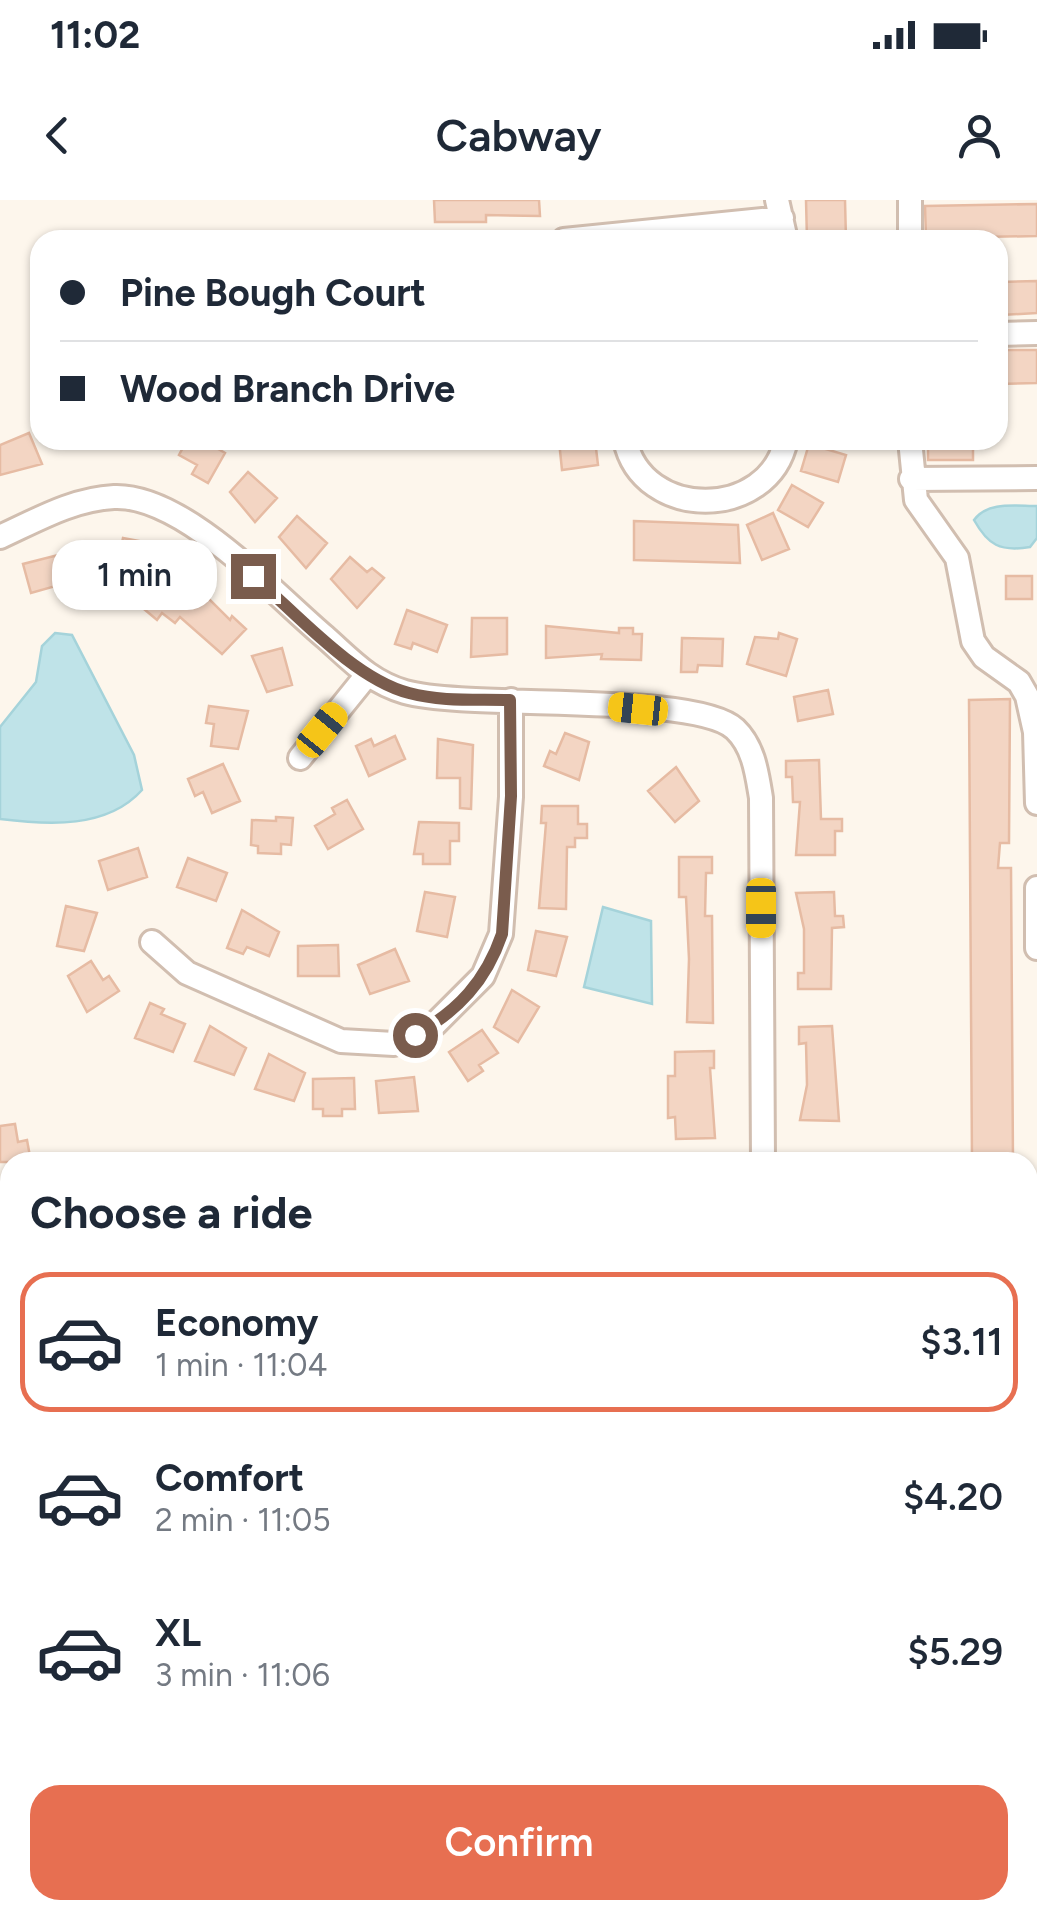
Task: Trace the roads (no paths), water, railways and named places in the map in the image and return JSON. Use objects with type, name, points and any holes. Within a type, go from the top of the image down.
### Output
[{"type":"street","points":[[910,200],[910,230]]},
{"type":"street","points":[[685,230],[782,219]]},
{"type":"street","points":[[1008,334],[1037,333]]},
{"type":"street","points":[[629,450],[633,465],[647,482],[666,494],[699,500],[735,497],[756,488],[775,469],[782,450]]},
{"type":"street","points":[[910,450],[911,479],[922,513],[960,564],[966,615],[976,647],[989,662],[1019,682],[1028,696],[1037,761],[1037,803]]},
{"type":"street","points":[[911,479],[1037,478]]},
{"type":"street","points":[[0,537],[70,506],[115,497],[138,499],[180,516],[367,675],[429,697],[714,717],[734,728],[756,768],[761,798],[763,1152]]},
{"type":"street","points":[[300,758],[367,675]]},
{"type":"street","points":[[152,942],[187,973],[341,1040],[394,1044],[435,1024],[483,976],[502,934],[511,796],[510,700]]},
{"type":"street","points":[[1037,888],[1037,948]]},
{"type":"water","points":[[1037,506],[1037,538],[1030,547],[996,545],[974,520],[994,507]]},
{"type":"water","points":[[55,633],[72,635],[134,755],[142,790],[128,803],[94,818],[57,823],[0,819],[0,727],[36,682],[42,646]]},
{"type":"water","points":[[603,907],[651,921],[652,1004],[584,987]]}]
